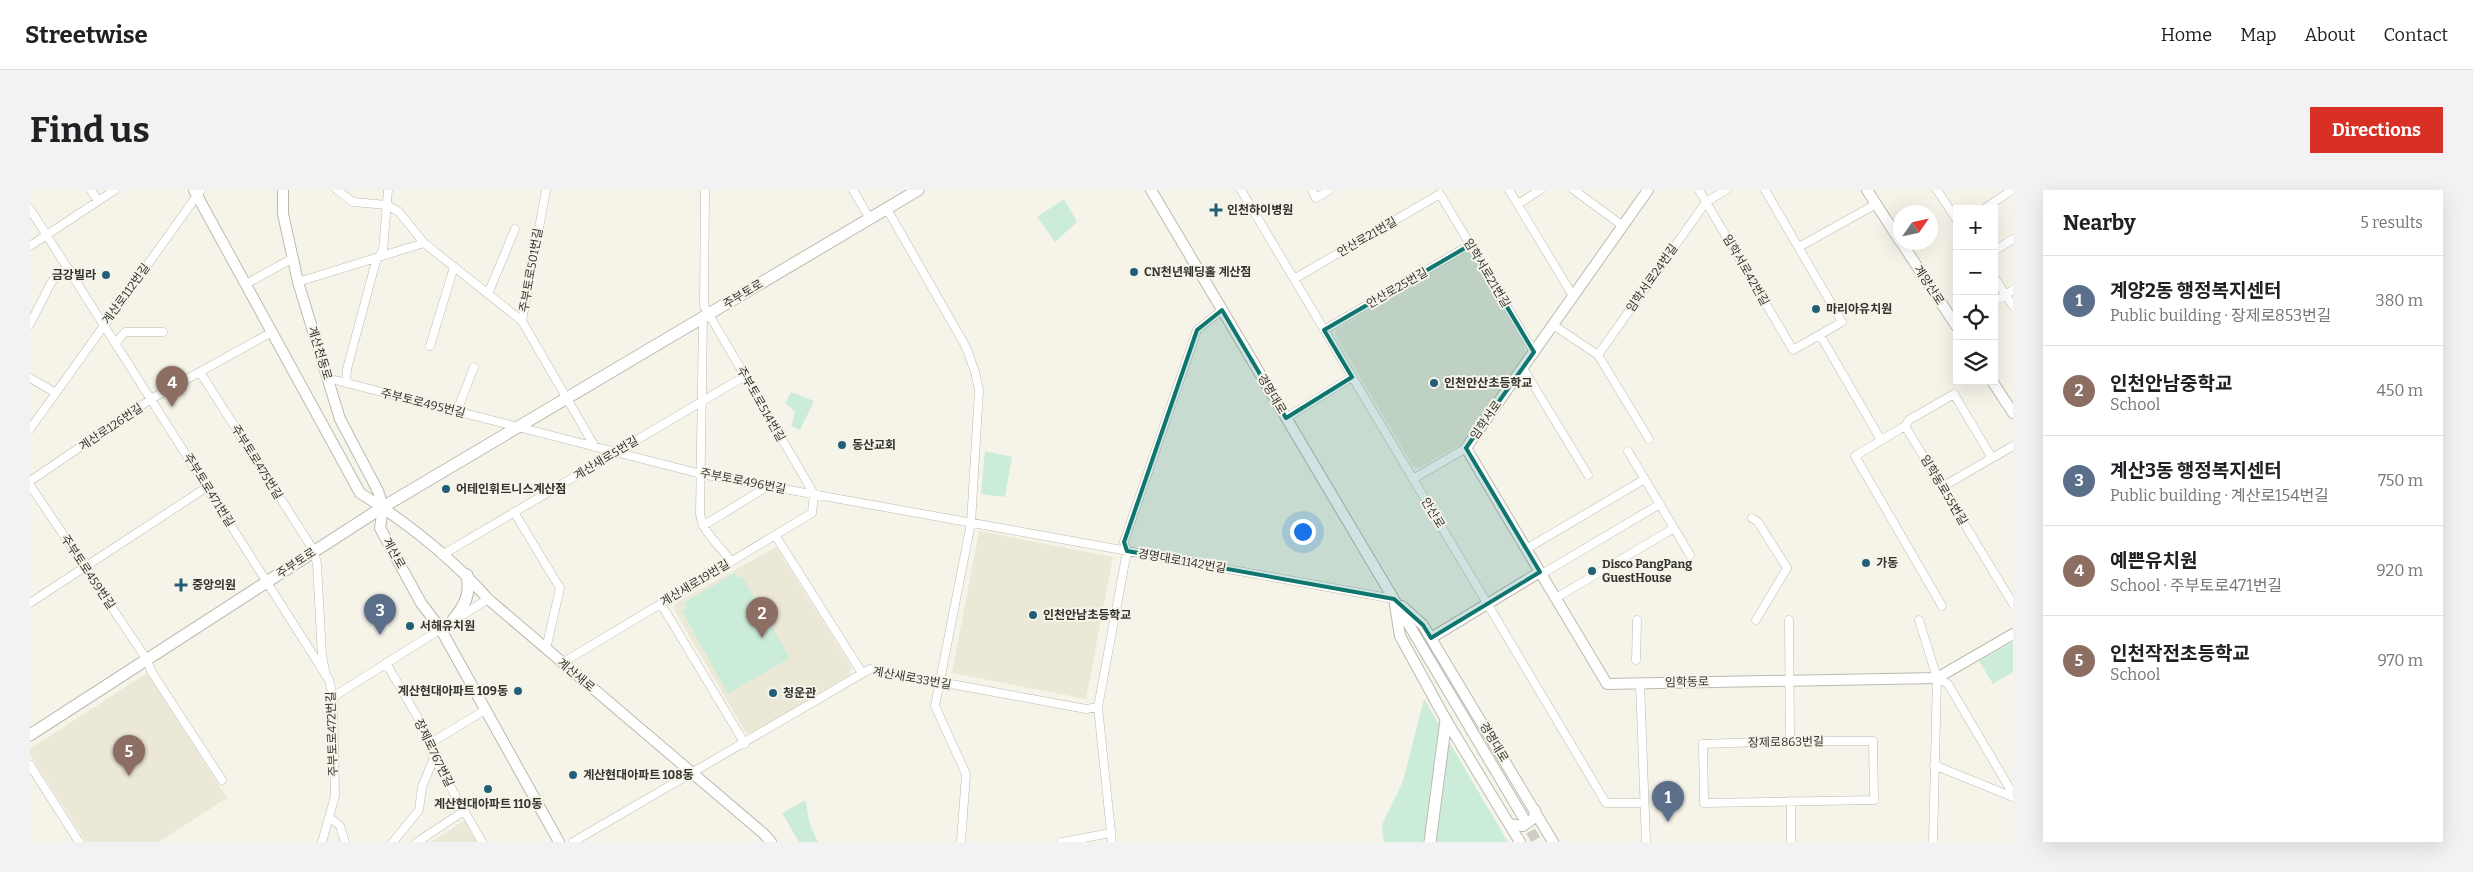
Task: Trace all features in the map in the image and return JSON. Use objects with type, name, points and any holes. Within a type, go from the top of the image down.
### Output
[{"type":"main road","name":"주부토로","points":[[31,732],[383,507],[918,190]]},
{"type":"main road","points":[[453,620],[467,599],[469,587],[467,575]]},
{"type":"main road","points":[[1430,842],[1446,720]]},
{"type":"street","points":[[91,190],[98,201]]},
{"type":"street","points":[[30,246],[115,190]]},
{"type":"street","name":"계산천동로","points":[[283,190],[283,214],[298,282],[327,378],[340,418],[378,491],[383,507]]},
{"type":"street","points":[[337,190],[358,204],[387,205],[399,212],[424,243],[522,321]]},
{"type":"street","points":[[346,383],[348,369],[379,257],[383,250],[388,190]]},
{"type":"street","name":"주부토로501번길","points":[[546,190],[522,321],[567,398]]},
{"type":"street","points":[[705,190],[704,306],[706,316],[700,514],[703,526],[731,562]]},
{"type":"street","points":[[853,190],[870,219]]},
{"type":"street","name":"안산로","points":[[1241,190],[1606,803],[1644,803]]},
{"type":"street","points":[[1312,190],[1316,198],[1330,190]]},
{"type":"street","points":[[1509,190],[1573,296]]},
{"type":"street","points":[[1518,204],[1540,190]]},
{"type":"street","points":[[1574,190],[1623,226]]},
{"type":"street","name":"임학서로","points":[[1541,573],[1466,448],[1648,190]]},
{"type":"street","name":"임학서로42번길","points":[[1699,190],[1793,350],[1820,335]]},
{"type":"street","points":[[1706,202],[1726,190]]},
{"type":"street","points":[[1765,190],[1842,322],[1820,335],[1881,440]]},
{"type":"street","name":"계양산로","points":[[1867,190],[1893,230]]},
{"type":"street","points":[[1937,190],[1953,214]]},
{"type":"street","points":[[1990,205],[2012,190]]},
{"type":"street","points":[[197,192],[360,493],[383,507]]},
{"type":"street","name":"계산로112번길","points":[[30,429],[197,192]]},
{"type":"street","name":"경명대로","points":[[1156,192],[1222,310],[1523,817]]},
{"type":"street","name":"안산로21번길","points":[[1294,279],[1440,194]]},
{"type":"street","name":"임학서로21번길","points":[[1440,194],[1534,352]]},
{"type":"street","name":"임학서로24번길","points":[[1598,354],[1706,202]]},
{"type":"street","points":[[1799,247],[1876,204]]},
{"type":"street","points":[[887,208],[966,347],[979,390],[971,523],[936,706],[966,774],[962,842]]},
{"type":"street","name":"주부토로471번길","points":[[30,209],[267,581]]},
{"type":"street","points":[[488,294],[515,229]]},
{"type":"street","points":[[1996,250],[2013,239]]},
{"type":"street","points":[[298,282],[424,243]]},
{"type":"street","name":"안산로25번길","points":[[1324,330],[1470,245]]},
{"type":"street","name":"계양산로","points":[[1906,250],[1953,321]]},
{"type":"street","points":[[246,284],[293,258]]},
{"type":"street","points":[[430,346],[454,268]]},
{"type":"street","points":[[30,324],[52,281],[69,270]]},
{"type":"street","points":[[1998,283],[2013,306]]},
{"type":"street","points":[[1998,300],[2013,290]]},
{"type":"street","points":[[1112,842],[1098,707],[1127,551],[1124,542],[1197,330],[1222,310]]},
{"type":"street","name":"주부토로514번길","points":[[706,316],[745,376],[814,494]]},
{"type":"street","points":[[1553,325],[1598,354],[1649,439]]},
{"type":"street","points":[[116,343],[125,332],[163,332]]},
{"type":"street","name":"계산로126번길","points":[[30,483],[151,399],[272,332]]},
{"type":"street","points":[[457,412],[474,367]]},
{"type":"street","points":[[1523,368],[1588,475]]},
{"type":"street","name":"주부토로475번길","points":[[200,372],[314,551]]},
{"type":"street","name":"계산새로5번길","points":[[442,555],[745,376]]},
{"type":"street","points":[[1286,418],[1352,377]]},
{"type":"street","points":[[30,378],[56,393]]},
{"type":"street","name":"주부토로495번길","points":[[327,378],[518,427]]},
{"type":"street","points":[[1995,385],[2013,413]]},
{"type":"street","points":[[1942,606],[1855,456],[1905,426],[1909,420],[1954,394],[1992,458]]},
{"type":"street","points":[[567,398],[595,447]]},
{"type":"street","name":"임학동로55번길","points":[[1905,426],[2013,604]]},
{"type":"street","name":"주부토로496번길","points":[[518,427],[701,474],[971,523]]},
{"type":"street","points":[[1942,487],[2013,446]]},
{"type":"street","points":[[1413,480],[1466,448]]},
{"type":"street","points":[[1628,451],[1690,555]]},
{"type":"street","points":[[1526,548],[1645,479]]},
{"type":"street","name":"주부토로459번길","points":[[30,483],[222,780]]},
{"type":"street","points":[[703,526],[768,486]]},
{"type":"street","points":[[30,603],[207,487]]},
{"type":"street","name":"계산새로19번길","points":[[562,663],[812,513],[814,494]]},
{"type":"street","points":[[1431,638],[1660,504]]},
{"type":"street","name":"계산새로","points":[[383,507],[467,575],[488,599],[764,834],[771,842]]},
{"type":"street","name":"계산로","points":[[383,507],[380,528],[421,603],[440,628],[559,842]]},
{"type":"street","points":[[514,512],[560,588],[546,649]]},
{"type":"street","points":[[1752,518],[1758,522],[1787,568],[1756,620]]},
{"type":"street","name":"경명대로1142번길","points":[[971,523],[1394,599]]},
{"type":"street","points":[[1556,598],[1674,528]]},
{"type":"street","points":[[776,535],[862,672]]},
{"type":"street","points":[[314,551],[317,564],[322,655],[326,676]]},
{"type":"street","name":"임학동로","points":[[1541,573],[1607,684],[1937,678],[2013,634]]},
{"type":"street","name":"주부토로472번길","points":[[267,581],[326,676],[333,698],[335,796],[322,842]]},
{"type":"street","points":[[333,698],[488,599]]},
{"type":"street","name":"경명대로","points":[[1394,599],[1423,625],[1553,842]]},
{"type":"street","name":"경명대로","points":[[1394,599],[1400,636],[1446,720],[1520,842]]},
{"type":"street","points":[[661,604],[745,744]]},
{"type":"street","points":[[1636,660],[1637,620]]},
{"type":"street","points":[[1789,620],[1790,741]]},
{"type":"street","points":[[1919,620],[1937,678],[1933,842]]},
{"type":"street","name":"장제로767번길","points":[[386,663],[432,742],[434,758],[482,842]]},
{"type":"street","name":"계산새로33번길","points":[[573,842],[745,744],[862,672],[870,669],[1086,709],[1098,707]]},
{"type":"street","points":[[1937,678],[1948,684],[2013,795]]},
{"type":"street","points":[[1640,683],[1646,842]]},
{"type":"street","points":[[432,742],[485,710]]},
{"type":"street","name":"장제로863번길","points":[[1873,740],[1874,800],[1791,801],[1704,803],[1703,744],[1873,740]]},
{"type":"street","points":[[393,842],[419,810],[422,787],[434,758]]},
{"type":"street","points":[[30,765],[79,842]]},
{"type":"street","points":[[1934,765],[2013,795]]},
{"type":"street","points":[[1791,801],[1791,842]]},
{"type":"street","points":[[1509,824],[1523,826],[1534,818],[1535,810]]},
{"type":"street","points":[[417,842],[464,811]]},
{"type":"street","points":[[329,817],[340,826],[345,842]]},
{"type":"street","points":[[1062,842],[1111,833]]},
{"type":"highlighted area","points":[[1470,245],[1534,352],[1466,448],[1540,572],[1431,638],[1423,625],[1394,599],[1127,551],[1124,542],[1197,330],[1222,310],[1286,418],[1352,377],[1324,330]]},
{"type":"shaded area","name":"인천안산초등학교","points":[[1468,251],[1524,345],[1525,355],[1461,444],[1419,468],[1413,466],[1335,335],[1336,330]]},
{"type":"shaded area","name":"인천안남초등학교","points":[[979,531],[1113,557],[1086,699],[952,673]]},
{"type":"shaded area","points":[[776,547],[852,668],[849,675],[753,734],[746,733],[674,609],[676,603]]},
{"type":"shaded area","points":[[147,673],[227,798],[159,842],[86,842],[30,755],[30,749]]},
{"type":"shaded area","points":[[465,820],[478,842],[431,842]]},
{"type":"green space","points":[[1064,199],[1077,222],[1055,242],[1037,217]]},
{"type":"green space","points":[[791,392],[814,401],[800,430],[791,426],[795,412],[785,403]]},
{"type":"green space","points":[[985,451],[1012,457],[1005,497],[981,494]]},
{"type":"green space","points":[[735,573],[738,578],[742,576],[790,658],[728,694],[682,611],[687,608],[684,603]]},
{"type":"green space","points":[[2013,642],[2013,672],[1993,684],[1979,661]]},
{"type":"green space","points":[[1424,699],[1508,842],[1384,842],[1382,825],[1403,781]]},
{"type":"green space","points":[[803,801],[806,802],[809,822],[818,842],[799,842],[782,813]]},
{"type":"tunnel","points":[[1523,818],[1537,842]]},
{"type":"place","name":"인천하이병원","points":[[1216,210]]},
{"type":"place","name":"CN천년웨딩홀 계산점","points":[[1134,272]]},
{"type":"place","name":"금강빌라","points":[[106,275]]},
{"type":"place","name":"마리아유치원","points":[[1816,309]]},
{"type":"place","name":"인천안산초등학교","points":[[1434,383]]},
{"type":"place","name":"예쁜유치원","points":[[172,407]]},
{"type":"place","name":"동산교회","points":[[842,445]]},
{"type":"place","name":"어테인휘트니스계산점","points":[[446,489]]},
{"type":"place","name":"가동","points":[[1866,563]]},
{"type":"place","name":"Disco PangPang GuestHouse","points":[[1592,571]]},
{"type":"place","name":"중앙의원","points":[[181,585]]},
{"type":"place","name":"인천안남초등학교","points":[[1033,615]]},
{"type":"place","name":"서해유치원","points":[[410,626]]},
{"type":"place","name":"계산3동 행정복지센터","points":[[380,635]]},
{"type":"place","name":"인천안남중학교","points":[[762,638]]},
{"type":"place","name":"계산현대아파트 109동","points":[[518,691]]},
{"type":"place","name":"청운관","points":[[773,693]]},
{"type":"place","name":"계산현대아파트 108동","points":[[573,775]]},
{"type":"place","name":"인천작전초등학교","points":[[129,776]]},
{"type":"place","name":"계산현대아파트 110동","points":[[488,789]]},
{"type":"place","name":"계양2동 행정복지센터","points":[[1668,822]]}]
